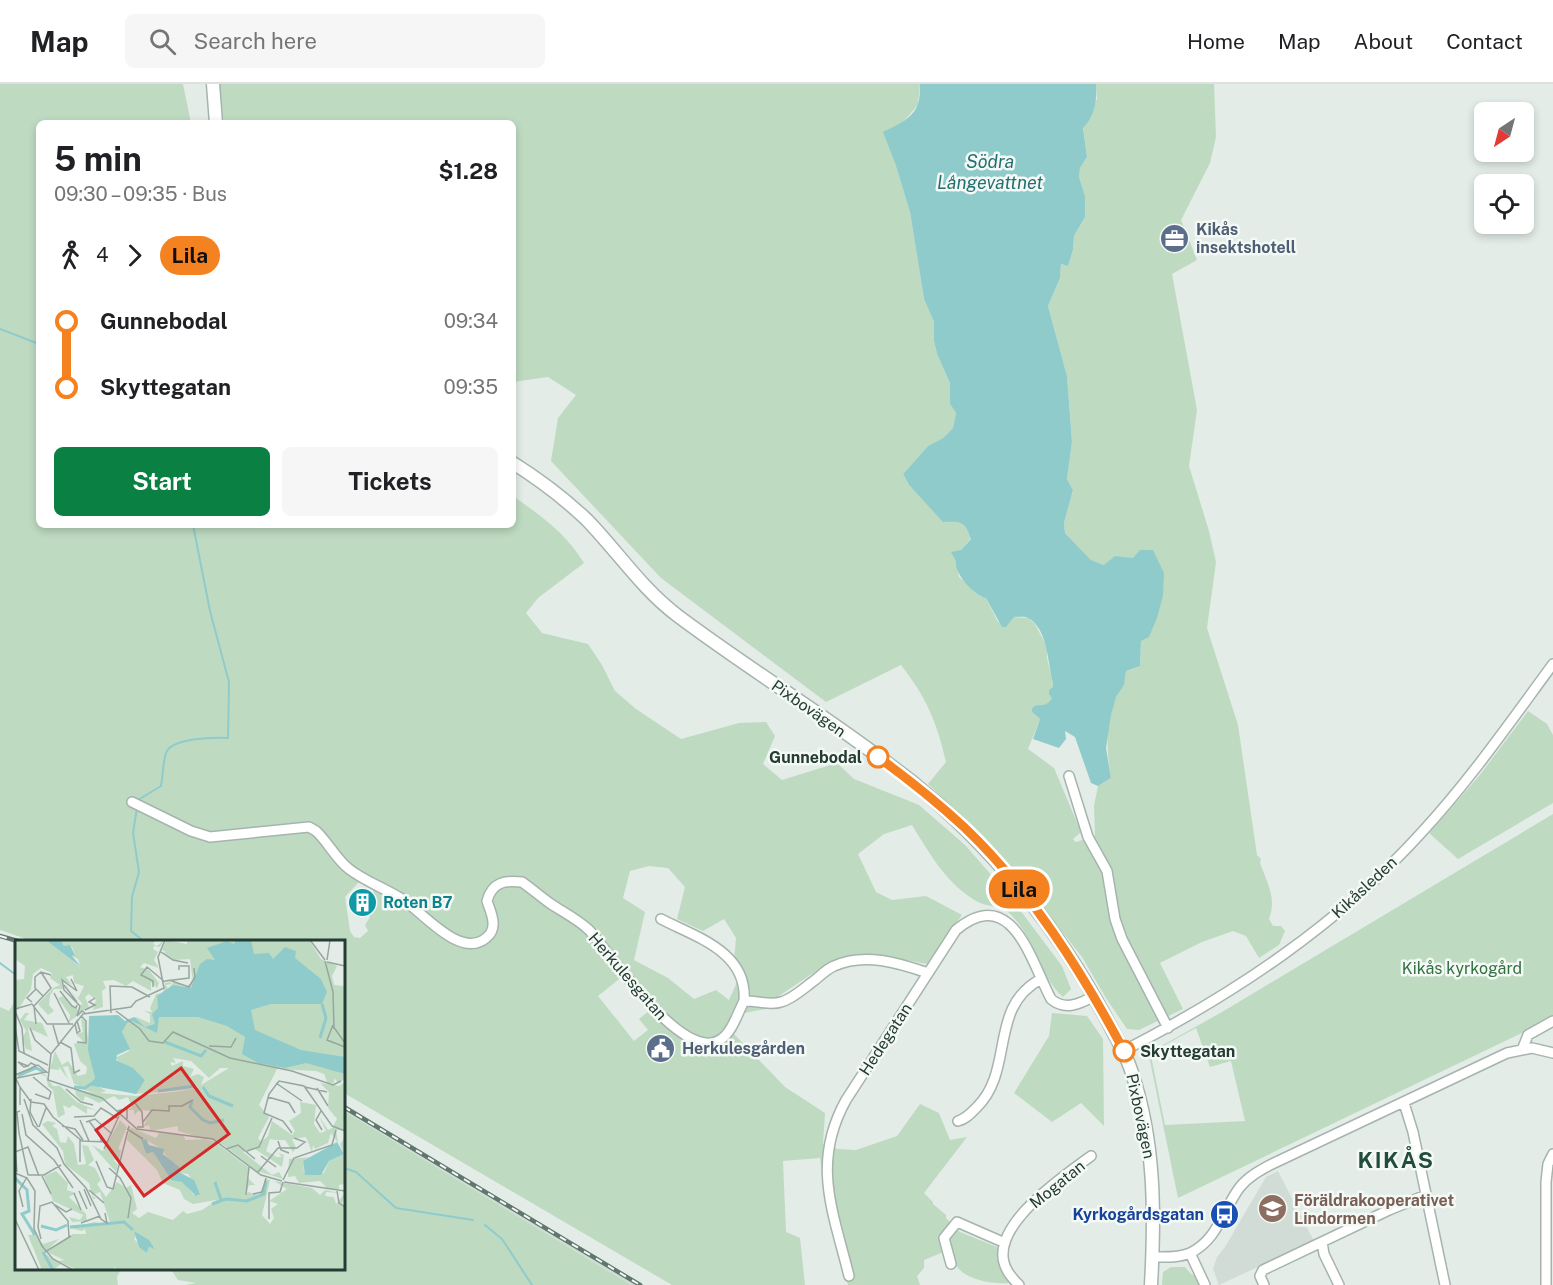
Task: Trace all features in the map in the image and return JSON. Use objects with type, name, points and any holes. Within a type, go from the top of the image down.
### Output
[{"type":"street","points":[[213,84],[216,120]]},
{"type":"street","name":"Pixbovägen","points":[[516,465],[545,484],[574,508],[656,599],[878,757],[946,811],[991,855],[1015,884],[1063,946],[1124,1051],[1140,1101],[1151,1160],[1154,1191],[1151,1285]]},
{"type":"street","name":"Kikåsleden","points":[[1124,1051],[1224,996],[1261,971],[1329,920],[1372,882],[1421,834],[1451,799],[1553,664]]},
{"type":"street","points":[[1069,776],[1088,837],[1107,871],[1114,919],[1168,1028]]},
{"type":"street","name":"Herkulesgatan","points":[[132,801],[191,831],[210,837],[309,827],[325,839],[348,869],[405,901],[439,929],[463,943],[477,944],[489,935],[494,922],[487,900],[493,888],[498,883],[509,880],[522,882],[588,929],[623,975],[664,1019],[683,1034],[696,1039],[709,1042],[720,1040],[728,1031],[744,1001]]},
{"type":"street","name":"Hedegatan","points":[[849,1276],[826,1172],[832,1129],[846,1100],[956,930],[975,916],[990,915],[1009,923],[1017,930],[1051,999],[1062,1005],[1079,1004],[1094,996]]},
{"type":"street","points":[[661,919],[726,954],[742,977],[745,990],[744,1001],[755,1000],[772,1004],[785,1001],[833,967],[862,959],[888,962],[928,974]]},
{"type":"street","points":[[958,1121],[965,1119],[985,1098],[998,1071],[1006,1020],[1026,989],[1041,979]]},
{"type":"street","points":[[1522,1050],[1528,1035],[1553,1021]]},
{"type":"street","points":[[1153,1257],[1190,1253],[1210,1237],[1238,1190],[1253,1175],[1342,1130],[1507,1053],[1532,1048],[1553,1053]]},
{"type":"street","points":[[1404,1103],[1413,1132],[1445,1285]]},
{"type":"street","points":[[1546,1285],[1549,1266],[1546,1182],[1548,1164],[1553,1154]]},
{"type":"street","name":"Mogatan","points":[[1005,1243],[1034,1199],[1091,1156]]},
{"type":"street","points":[[1262,1280],[1263,1270],[1389,1210],[1426,1195]]},
{"type":"street","points":[[951,1264],[944,1239],[957,1222],[1005,1243],[1004,1260],[1007,1270],[1019,1285]]},
{"type":"street","points":[[1322,1242],[1324,1254],[1339,1285]]},
{"type":"street","points":[[1190,1253],[1206,1285]]},
{"type":"shaded area","points":[[345,1105],[644,1285],[631,1285],[345,1112]]},
{"type":"shaded area","name":"Föräldrakooperativet Lindormen","points":[[1278,1171],[1314,1241],[1219,1285],[1213,1269],[1217,1257],[1266,1177]]},
{"type":"green space","points":[[0,84],[183,84],[190,120],[36,120],[36,528],[516,528],[516,498],[561,534],[584,563],[538,598],[526,613],[542,633],[588,644],[615,691],[636,709],[681,739],[739,723],[766,722],[775,736],[763,764],[782,780],[837,763],[854,779],[919,805],[965,845],[1008,894],[1062,966],[1071,989],[1063,997],[1054,988],[1017,922],[1005,910],[978,902],[957,886],[940,868],[912,825],[884,834],[858,854],[876,892],[892,900],[926,896],[962,915],[927,964],[885,956],[843,957],[828,963],[779,996],[771,1008],[744,1013],[734,1034],[785,1087],[825,1113],[823,1144],[838,1149],[856,1150],[897,1136],[920,1104],[939,1113],[950,1140],[967,1137],[924,1193],[960,1232],[997,1247],[1003,1272],[1009,1283],[975,1279],[958,1268],[952,1254],[941,1253],[924,1260],[924,1268],[917,1276],[920,1285],[848,1285],[826,1198],[820,1158],[783,1161],[786,1232],[800,1238],[805,1285],[672,1285],[345,1094],[345,940],[29,940],[0,930]],"holes":[[[649,866],[668,868],[685,887],[677,919],[703,931],[724,919],[736,938],[734,961],[737,982],[729,1000],[716,990],[694,999],[668,978],[634,960],[645,912],[623,898],[630,871]],[[358,883],[374,888],[368,913],[370,917],[365,925],[368,931],[360,938],[354,937],[350,931],[345,897]],[[623,976],[650,1010],[639,1019],[648,1030],[634,1041],[598,996]]]},
{"type":"green space","points":[[220,84],[920,84],[918,105],[903,122],[895,163],[910,212],[924,299],[934,322],[937,354],[950,383],[950,404],[956,413],[953,428],[943,438],[928,446],[903,474],[909,485],[943,521],[961,523],[968,532],[971,538],[957,560],[959,577],[975,592],[986,598],[998,622],[1007,623],[1014,617],[1028,618],[1035,624],[1047,647],[1047,658],[1053,683],[1052,698],[1049,703],[1032,712],[1040,719],[1028,749],[1054,768],[1081,832],[1073,839],[1076,842],[1095,836],[1094,806],[1098,786],[1111,778],[1108,727],[1112,707],[1124,683],[1126,671],[1140,666],[1141,641],[1133,558],[1104,565],[1091,560],[1065,533],[1064,523],[1073,490],[1067,479],[1072,442],[1067,376],[1048,306],[1060,278],[1061,264],[1068,266],[1074,236],[1085,217],[1085,196],[1079,177],[1080,168],[1087,157],[1083,127],[1097,99],[1096,84],[1214,84],[1216,137],[1210,163],[1181,220],[1197,260],[1172,274],[1197,410],[1189,466],[1216,562],[1207,628],[1238,725],[1257,855],[1261,859],[1260,863],[1272,898],[1269,919],[1273,926],[1281,926],[1285,931],[1279,945],[1259,958],[1246,936],[1233,931],[1202,942],[1160,963],[1183,1009],[1139,1030],[1127,1029],[1082,957],[1041,905],[984,837],[928,784],[946,762],[930,710],[901,665],[826,702],[661,578],[551,461],[558,418],[576,395],[548,377],[516,382],[516,120],[224,120],[221,115]]},
{"type":"green space","points":[[1528,711],[1547,724],[1553,735],[1553,803],[1458,859],[1429,833],[1479,776]]},
{"type":"green space","name":"Kikås kyrkogård","points":[[1553,814],[1553,1018],[1178,1198],[1149,1056],[1154,1050],[1222,1012]],"holes":[[[1196,1028],[1210,1067],[1231,1061],[1245,1121],[1165,1125],[1151,1056],[1154,1051]]]},
{"type":"green space","points":[[15,1001],[15,1270],[120,1270],[117,1277],[118,1285],[0,1285],[0,1007],[9,1011]]},
{"type":"green space","points":[[1052,1013],[1087,1016],[1103,1039],[1104,1126],[1081,1103],[1052,1122],[1014,1093],[1049,1036]]},
{"type":"green space","points":[[345,1112],[631,1285],[185,1285],[196,1283],[178,1280],[172,1271],[167,1270],[345,1270]]},
{"type":"green space","points":[[1171,1267],[1185,1267],[1201,1285],[1162,1285],[1163,1272]]},
{"type":"water","name":"Södra Långevattnet","points":[[920,84],[1096,84],[1094,108],[1083,128],[1087,157],[1080,168],[1079,177],[1085,196],[1085,217],[1074,236],[1068,266],[1061,264],[1060,278],[1048,306],[1067,376],[1072,442],[1067,479],[1073,490],[1064,523],[1065,533],[1091,560],[1104,565],[1115,556],[1133,558],[1140,550],[1153,550],[1164,573],[1163,596],[1157,618],[1149,637],[1141,641],[1140,666],[1126,671],[1124,685],[1116,697],[1111,715],[1106,748],[1111,778],[1098,786],[1091,783],[1075,737],[1065,731],[1066,739],[1059,748],[1033,739],[1040,719],[1032,712],[1032,709],[1034,706],[1050,701],[1052,698],[1049,690],[1053,687],[1046,648],[1040,630],[1035,623],[1024,617],[1014,617],[1006,627],[1002,627],[986,598],[971,588],[958,572],[951,552],[961,550],[971,539],[964,525],[958,522],[943,522],[909,485],[903,474],[928,446],[943,438],[953,428],[956,413],[950,404],[950,383],[937,354],[934,322],[924,299],[910,212],[883,132],[903,121],[916,109],[919,102]]},
{"type":"waterway","points":[[0,329],[36,343]]},
{"type":"waterway","points":[[138,800],[161,786],[165,757],[170,748],[184,741],[228,738],[229,682],[210,611],[194,528]]},
{"type":"waterway","points":[[137,808],[133,833],[139,872],[132,897],[131,931],[142,940]]},
{"type":"waterway","points":[[0,963],[15,974]]},
{"type":"waterway","points":[[345,1168],[356,1172],[396,1208],[473,1220]]},
{"type":"waterway","points":[[485,1225],[502,1239],[532,1285]]},
{"type":"railway","points":[[0,936],[15,940]]},
{"type":"railway","points":[[345,1108],[640,1285]]},
{"type":"bus line","name":"Lila","points":[[878,757],[946,811],[991,855],[1063,946],[1124,1051]]},
{"type":"place","name":"Kikås insektshotell","points":[[1175,238]]},
{"type":"place","name":"Gunnebodal","points":[[878,757]]},
{"type":"place","name":"Roten B7","points":[[362,902]]},
{"type":"place","name":"Herkulesgården","points":[[661,1048]]},
{"type":"place","name":"Skyttegatan","points":[[1124,1051]]},
{"type":"place","name":"Föräldrakooperativet Lindormen","points":[[1273,1209]]},
{"type":"place","name":"Kyrkogårdsgatan","points":[[1225,1214]]},
{"type":"district","name":"KIKÅS","points":[[1396,1160]]}]
